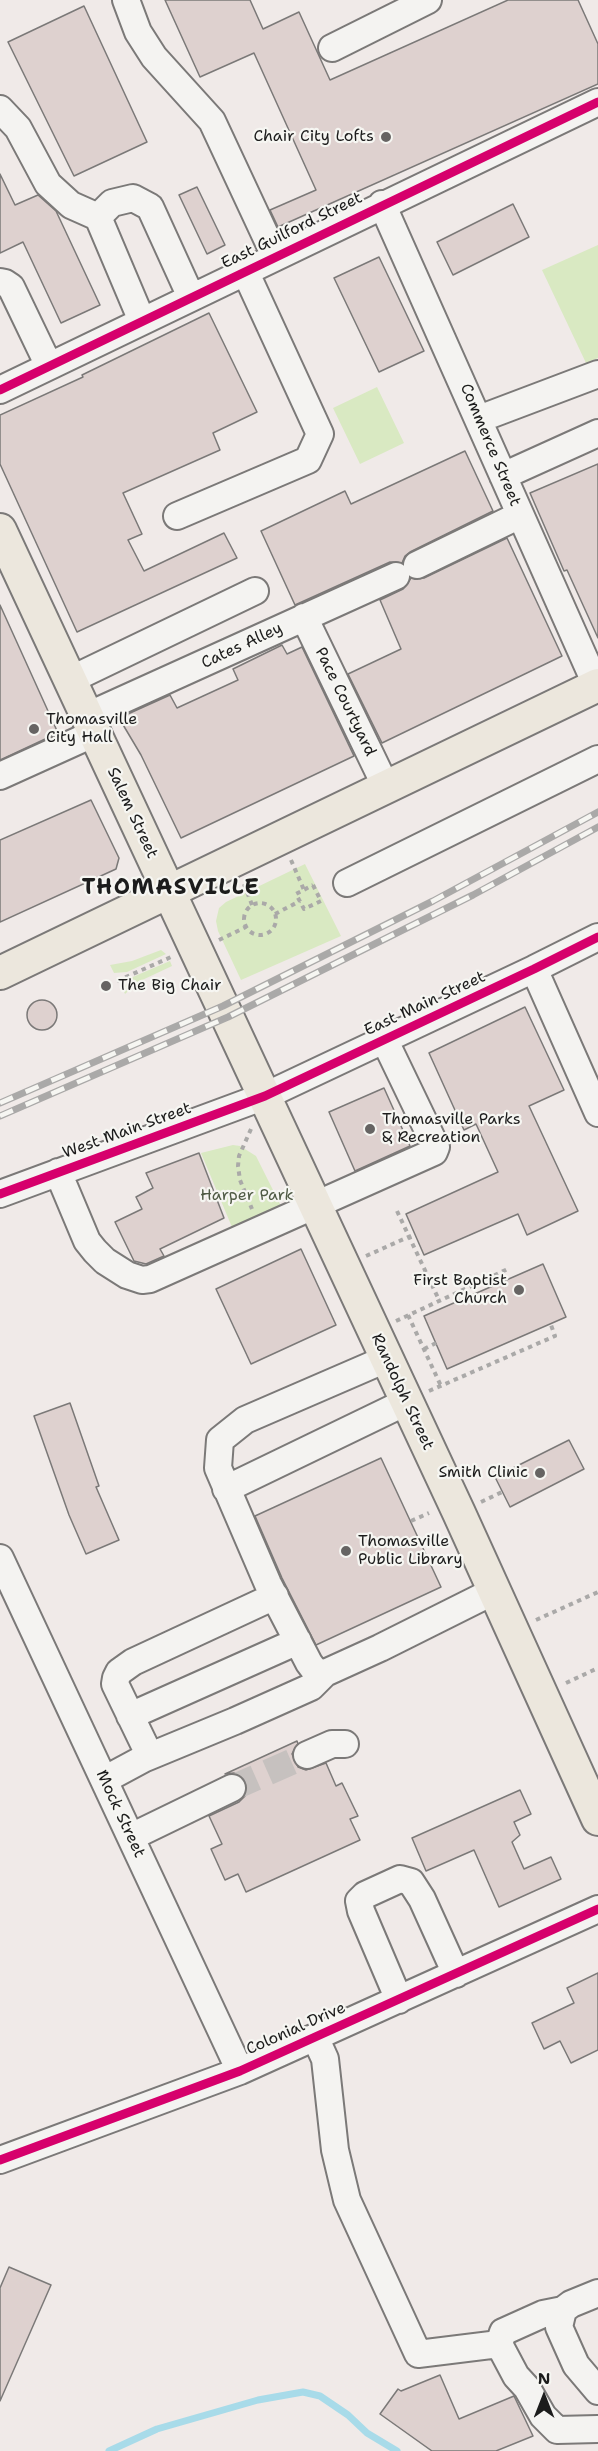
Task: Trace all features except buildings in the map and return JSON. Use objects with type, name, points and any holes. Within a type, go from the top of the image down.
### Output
[{"type":"main road","name":"Salem Street","points":[[3,544],[70,680],[265,1096]]},
{"type":"main road","points":[[0,973],[598,686]]},
{"type":"main road","name":"Randolph Street","points":[[265,1096],[598,1819]]},
{"type":"street","points":[[126,0],[138,32],[154,57],[212,121],[274,256]]},
{"type":"street","points":[[332,48],[428,0]]},
{"type":"street","name":"East Guilford Street","points":[[0,390],[274,256],[598,102]]},
{"type":"street","points":[[0,109],[18,128],[48,184],[71,205],[98,217],[142,321]]},
{"type":"street","points":[[98,217],[112,203],[133,198],[150,207],[191,297]]},
{"type":"street","name":"Commerce Street","points":[[382,204],[598,686]]},
{"type":"street","points":[[177,516],[308,460],[320,434],[245,271]]},
{"type":"street","points":[[0,282],[11,287],[49,366]]},
{"type":"street","points":[[479,419],[598,374]]},
{"type":"street","points":[[503,476],[598,433]]},
{"type":"street","name":"Cates Alley","points":[[0,776],[91,725],[304,617],[407,571],[520,515]]},
{"type":"street","points":[[70,680],[255,591]]},
{"type":"street","name":"Pace Courtyard","points":[[304,617],[386,787]]},
{"type":"street","points":[[347,883],[598,759]]},
{"type":"street","name":"East Main Street","points":[[265,1096],[598,937]]},
{"type":"street","points":[[534,969],[598,1113]]},
{"type":"street","points":[[58,1172],[87,1241],[95,1251],[116,1268],[137,1279],[150,1279],[434,1152],[436,1147],[384,1039]]},
{"type":"street","name":"West Main Street","points":[[0,1194],[265,1096]]},
{"type":"street","points":[[325,1672],[315,1671],[275,1596],[226,1489],[218,1468],[218,1451],[220,1440],[245,1420],[380,1346]]},
{"type":"street","points":[[226,1489],[406,1402]]},
{"type":"street","name":"Mock Street","points":[[0,1557],[240,2071]]},
{"type":"street","points":[[104,1780],[143,1759],[311,1687],[325,1672],[380,1648],[494,1591]]},
{"type":"street","points":[[143,1759],[146,1753],[145,1746],[115,1684],[119,1672],[133,1662],[275,1596]]},
{"type":"street","points":[[130,1716],[298,1641]]},
{"type":"street","points":[[307,1755],[332,1744],[345,1744]]},
{"type":"street","points":[[131,1837],[232,1788]]},
{"type":"street","points":[[399,2000],[360,1911],[359,1901],[365,1895],[400,1880],[411,1882],[422,1899],[456,1974]]},
{"type":"street","name":"Colonial Drive","points":[[0,2160],[240,2071],[598,1910]]},
{"type":"street","points":[[315,2037],[325,2059],[334,2150],[347,2200],[418,2354],[499,2344]]},
{"type":"street","points":[[598,2293],[571,2304],[563,2310],[543,2314],[503,2332],[499,2344],[516,2376],[527,2388],[543,2416],[557,2430],[598,2429]]},
{"type":"street","points":[[563,2310],[559,2327],[576,2365],[598,2391]]},
{"type":"path","points":[[313,885],[321,901],[304,909],[300,901],[296,894],[313,885]]},
{"type":"path","points":[[275,914],[300,901]]},
{"type":"path","points":[[257,904],[267,905],[275,914],[273,928],[264,935],[249,932],[244,922],[245,912],[257,904]]},
{"type":"path","points":[[117,981],[195,946]]},
{"type":"path","points":[[260,1229],[245,1194],[238,1166],[239,1156],[265,1096]]},
{"type":"path","points":[[397,1211],[439,1300]]},
{"type":"path","points":[[343,1266],[415,1234]]},
{"type":"path","points":[[380,1346],[408,1315],[510,1268]]},
{"type":"path","points":[[408,1315],[441,1386]]},
{"type":"path","points":[[406,1402],[555,1336],[551,1325]]},
{"type":"path","points":[[424,1348],[436,1343]]},
{"type":"path","points":[[511,1631],[598,1592]]},
{"type":"path","points":[[541,1695],[598,1668]]},
{"type":"green space","points":[[598,245],[598,358],[586,363],[542,270]]},
{"type":"green space","points":[[377,387],[404,443],[360,464],[333,408]]},
{"type":"green space","points":[[305,864],[341,936],[241,980],[218,931],[216,921],[219,908],[226,902]]},
{"type":"green space","points":[[161,950],[166,954],[127,972],[114,973],[110,965],[132,961]]},
{"type":"green space","points":[[170,961],[172,966],[138,982],[125,994],[122,987],[127,984],[128,979]]},
{"type":"green space","name":"Harper Park","points":[[233,1145],[240,1146],[256,1156],[283,1210],[234,1232],[201,1153]]},
{"type":"waterway","points":[[109,2451],[157,2429],[258,2400],[303,2392],[320,2396],[348,2415],[367,2433],[397,2451]]},
{"type":"tunnel","points":[[232,1788],[307,1755]]},
{"type":"railway","points":[[0,1103],[223,1006],[433,901],[598,812]]},
{"type":"railway","points":[[0,1116],[228,1017],[473,895],[598,827]]},
{"type":"cycle path","points":[[0,390],[598,102]]},
{"type":"cycle path","points":[[0,1194],[265,1096],[598,937]]},
{"type":"cycle path","points":[[0,2160],[240,2071],[598,1909]]},
{"type":"place","name":"Chair City Lofts","points":[[386,137]]},
{"type":"place","name":"Thomasville City Hall","points":[[34,729]]},
{"type":"place","name":"The Big Chair","points":[[106,986]]},
{"type":"place","name":"Thomasville Parks & Recreation","points":[[370,1129]]},
{"type":"place","name":"First Baptist Church","points":[[519,1290]]},
{"type":"place","name":"Smith Clinic","points":[[540,1473]]},
{"type":"place","name":"Thomasville Public Library","points":[[346,1551]]},
{"type":"district","name":"THOMASVILLE","points":[[171,888]]}]
